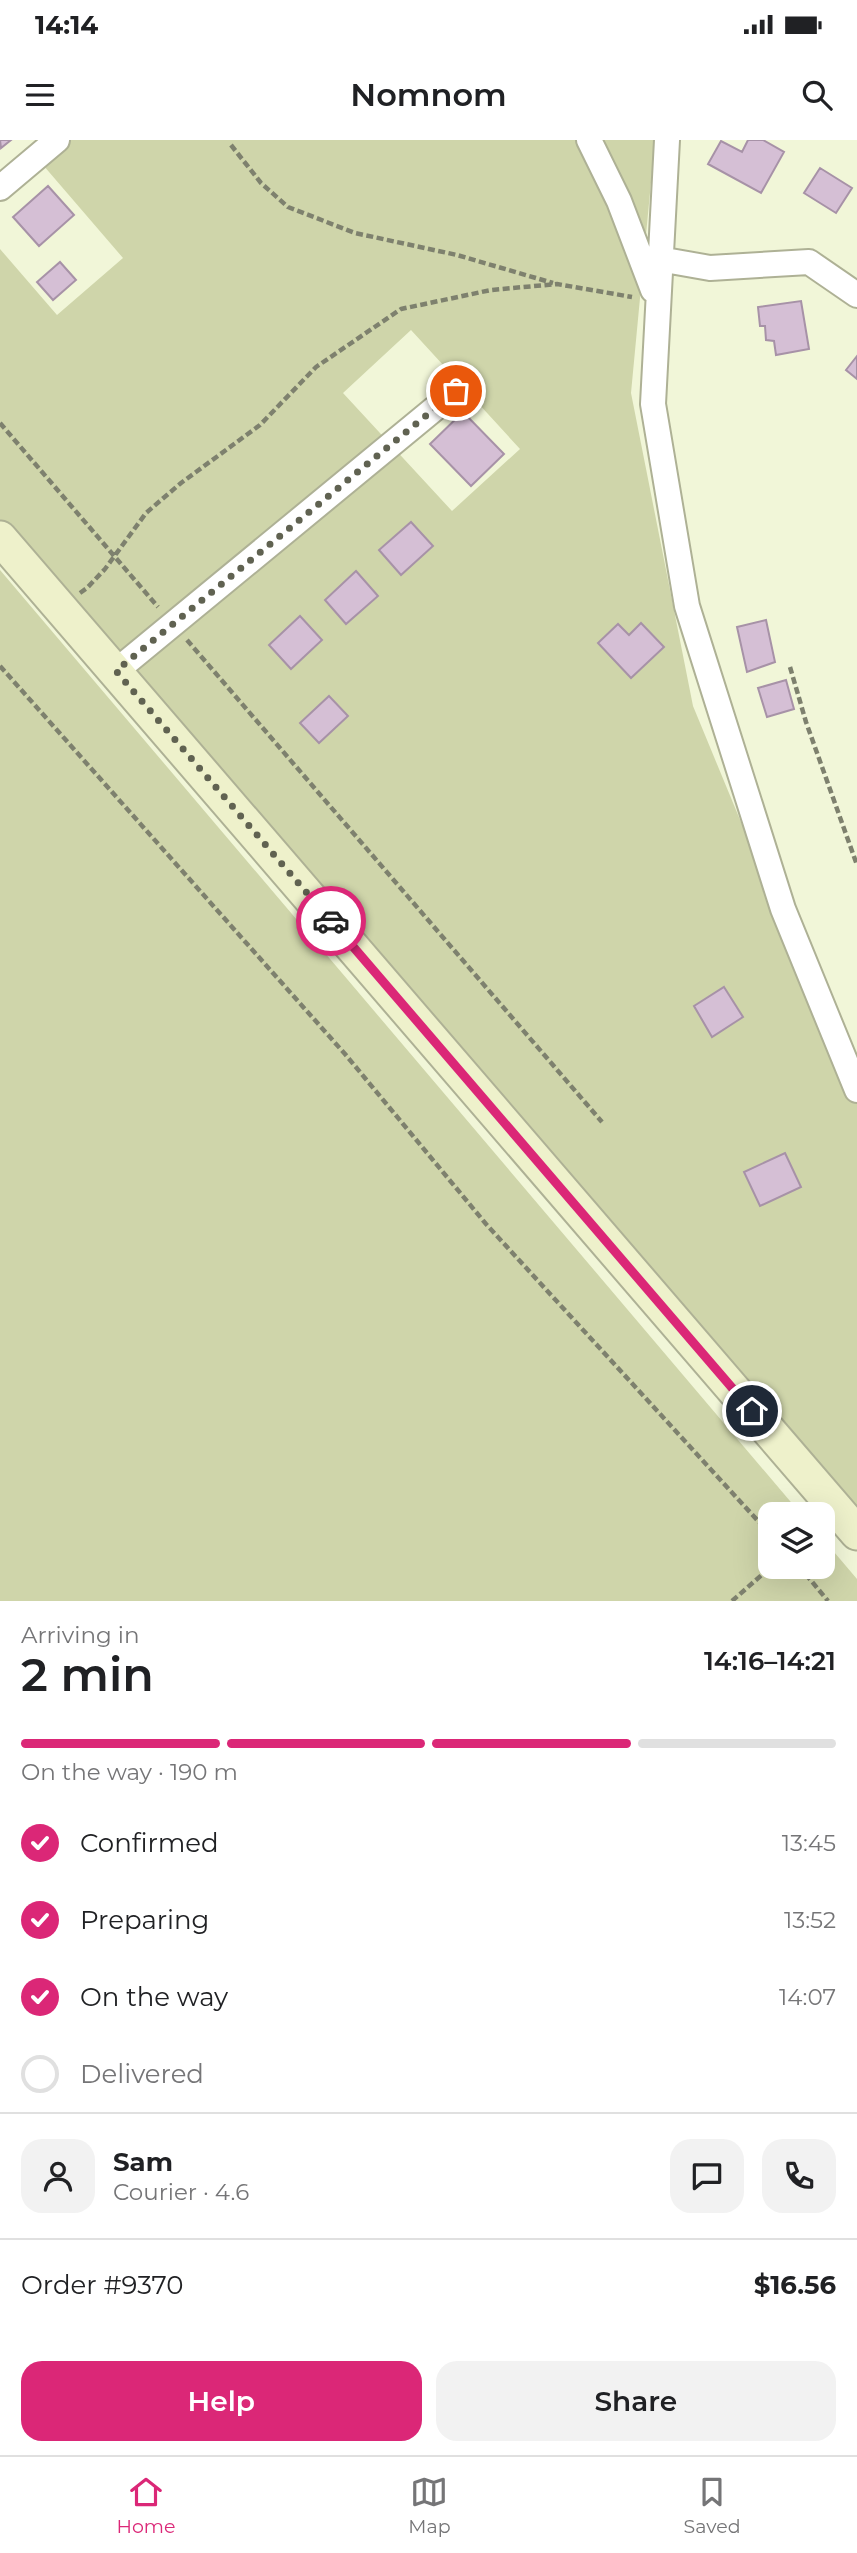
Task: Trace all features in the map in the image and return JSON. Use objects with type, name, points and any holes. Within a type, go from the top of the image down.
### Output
[{"type":"main road","points":[[0,538],[857,1534]]},
{"type":"street","points":[[0,188],[57,140]]},
{"type":"street","points":[[589,140],[619,201],[657,302]]},
{"type":"street","points":[[667,140],[653,404],[687,606],[783,909],[857,1090]]},
{"type":"street","points":[[659,260],[710,268],[809,262],[857,295]]},
{"type":"street","points":[[116,671],[456,391]]},
{"type":"path","points":[[231,145],[261,183],[288,207],[355,233],[457,255],[557,284],[657,302]]},
{"type":"path","points":[[59,605],[87,588],[115,556],[146,513],[181,483],[260,425],[316,367],[401,309],[491,290],[557,284]]},
{"type":"path","points":[[0,423],[602,1122]]},
{"type":"path","points":[[0,666],[345,1054],[486,1224],[758,1521]]},
{"type":"path","points":[[790,667],[806,722],[857,864]]},
{"type":"path","points":[[732,1601],[758,1578]]},
{"type":"path","points":[[810,1579],[828,1601]]},
{"type":"green space","points":[[58,140],[655,140],[631,393],[693,706],[857,1103],[857,1513],[0,522],[0,249],[57,315],[123,258],[37,158]],"holes":[[[411,330],[520,449],[452,511],[343,393]]]},
{"type":"green space","points":[[0,570],[791,1502],[758,1502],[758,1579],[835,1579],[835,1553],[857,1579],[857,1601],[0,1601]]},
{"type":"building","points":[[0,140],[11,140],[1,148]]},
{"type":"building","points":[[748,140],[763,140],[784,152],[761,193],[708,164],[721,141],[742,152]]},
{"type":"building","points":[[820,168],[852,188],[836,213],[804,193]]},
{"type":"building","points":[[48,186],[74,215],[39,246],[13,217]]},
{"type":"building","points":[[60,262],[76,280],[53,300],[37,282]]},
{"type":"building","points":[[801,301],[809,349],[776,355],[774,341],[766,340],[765,326],[760,326],[758,307]]},
{"type":"building","points":[[857,356],[857,379],[846,370]]},
{"type":"building","points":[[463,412],[504,454],[471,486],[430,444]]},
{"type":"building","points":[[411,522],[433,546],[401,575],[379,550]]},
{"type":"building","points":[[356,571],[378,596],[346,624],[325,600]]},
{"type":"building","points":[[300,616],[322,640],[291,669],[269,645]]},
{"type":"building","points":[[766,620],[775,662],[747,672],[737,627]]},
{"type":"building","points":[[641,623],[664,647],[631,678],[598,643],[618,624],[629,635]]},
{"type":"building","points":[[786,680],[794,709],[767,717],[758,688]]},
{"type":"building","points":[[329,696],[348,716],[319,743],[300,723]]},
{"type":"building","points":[[724,987],[743,1017],[712,1037],[694,1006]]},
{"type":"building","points":[[785,1153],[801,1187],[760,1206],[744,1172]]},
{"type":"way so far","points":[[331,921],[116,671],[456,391]]},
{"type":"route","points":[[331,921],[752,1411]]}]
